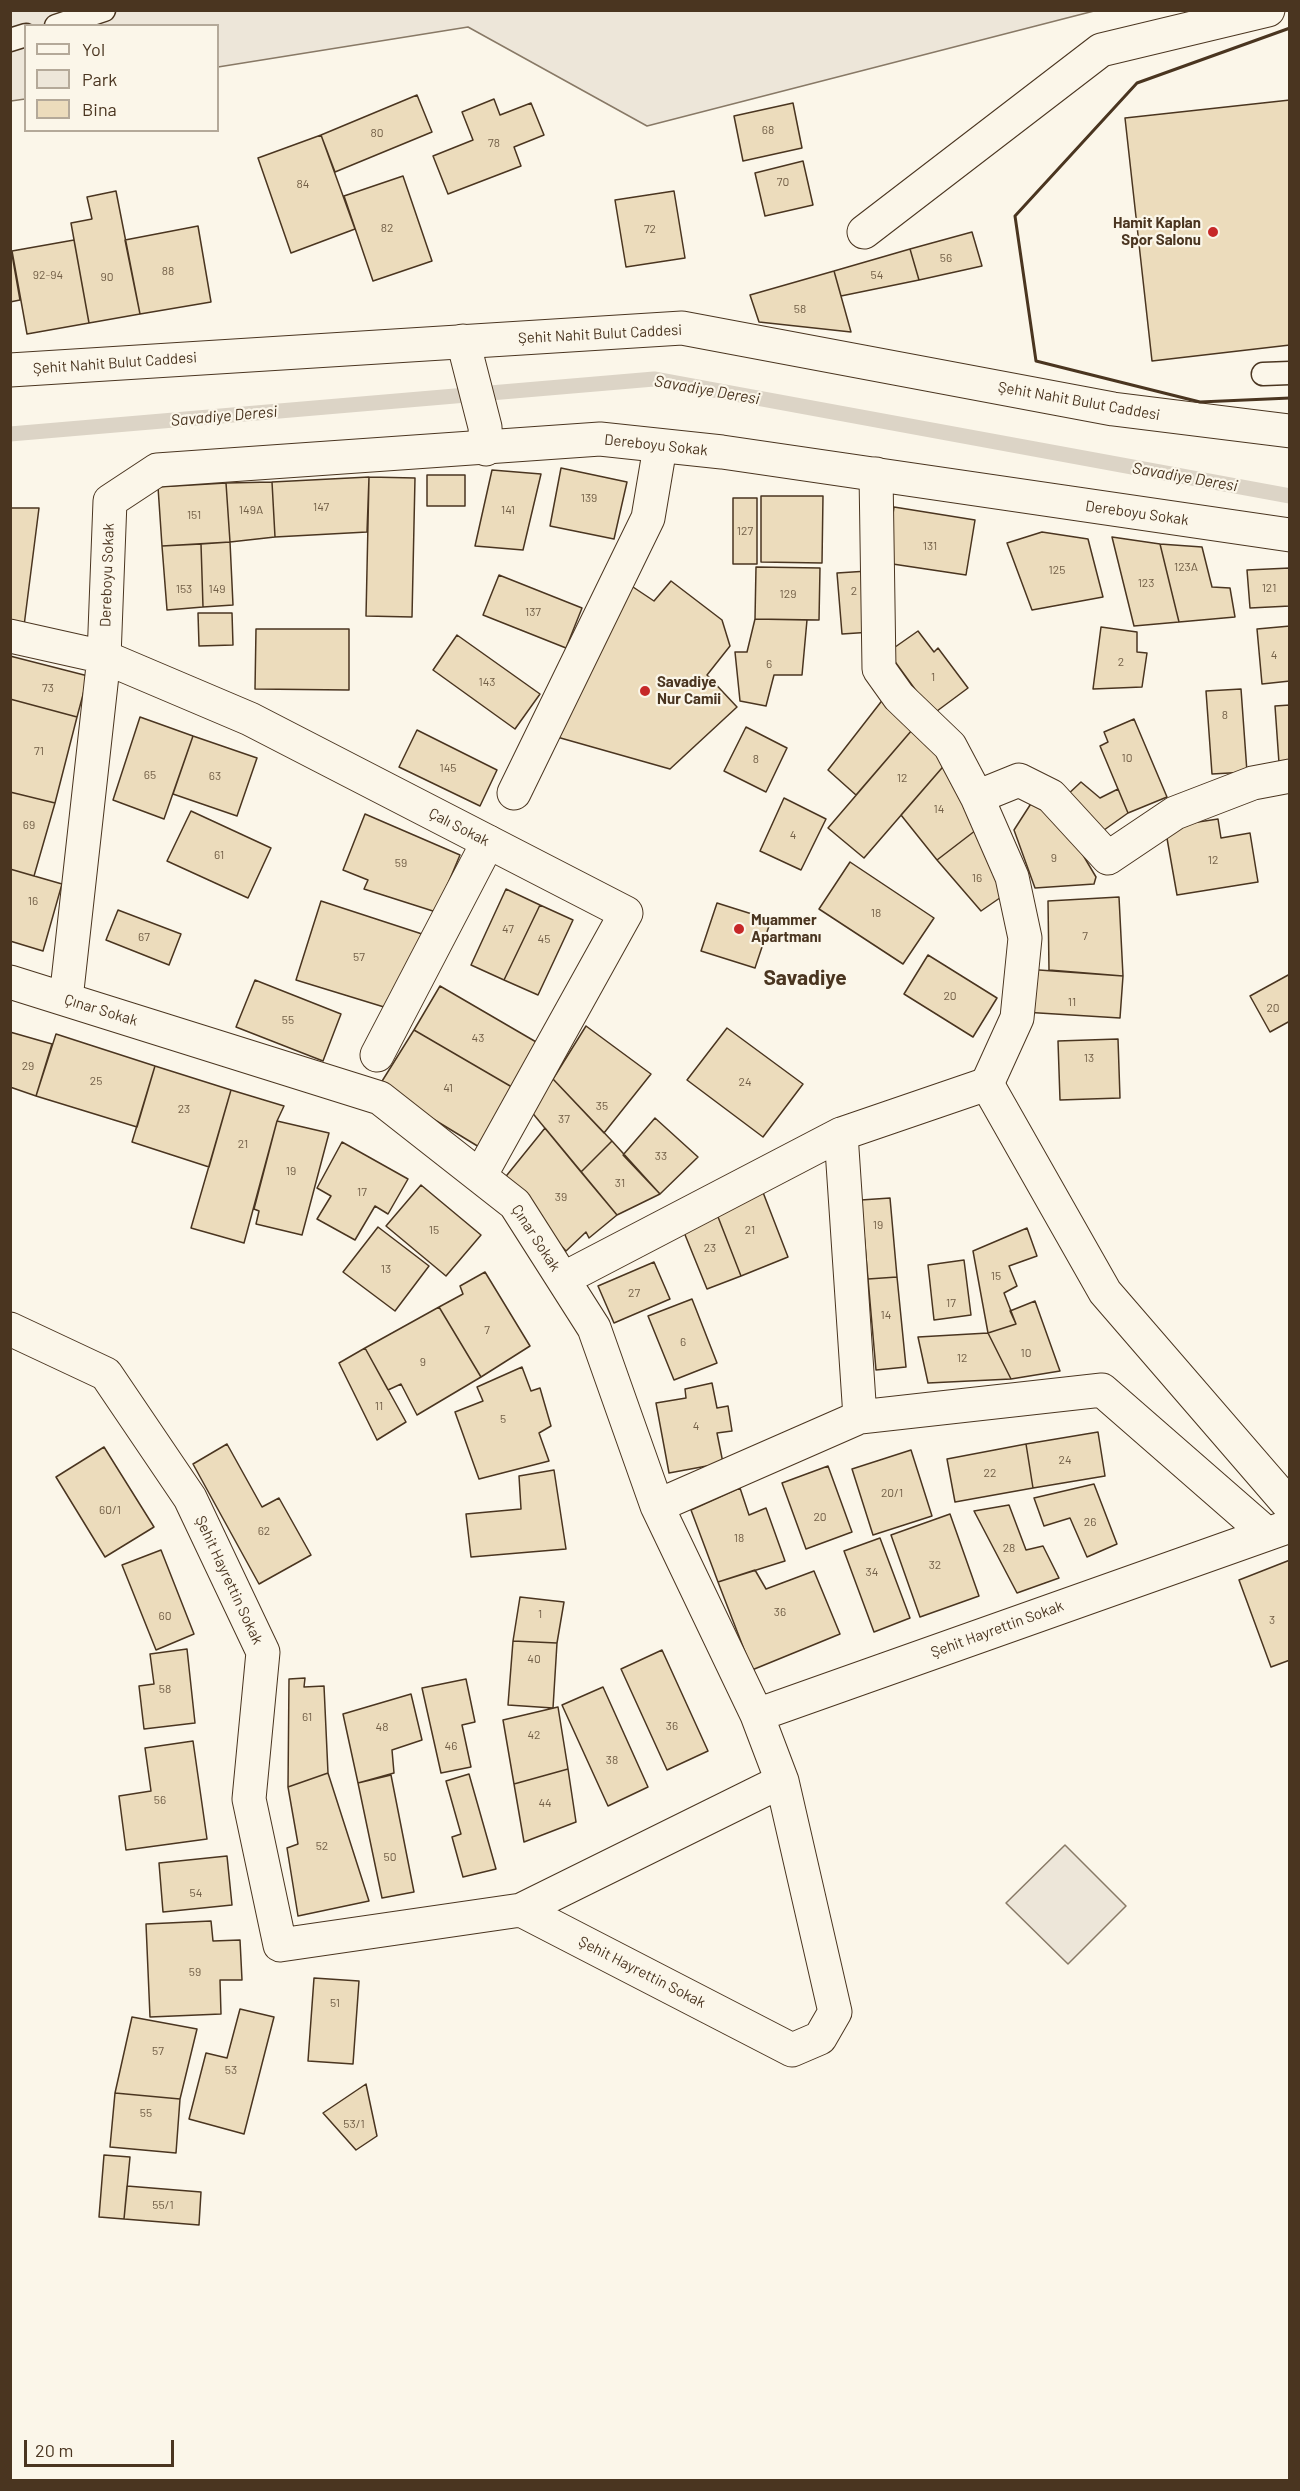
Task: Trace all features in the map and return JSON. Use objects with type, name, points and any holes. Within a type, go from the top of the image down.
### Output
[{"type":"street","points":[[864,232],[1101,50],[1269,10]]},
{"type":"street","name":"Şehit Nahit Bulut Caddesi","points":[[10,370],[465,351],[682,328],[1113,409],[1290,431]]},
{"type":"street","points":[[465,351],[485,438]]},
{"type":"street","name":"Dereboyu Sokak","points":[[104,657],[110,501],[157,470],[485,438],[600,439],[722,452],[1290,535]]},
{"type":"street","points":[[514,793],[648,518],[660,447]]},
{"type":"street","points":[[563,1279],[841,1134],[987,1084],[1017,1018],[1025,938],[1012,877],[977,797],[950,746],[899,697],[879,669],[876,474]]},
{"type":"street","name":"Çalı Sokak","points":[[10,636],[104,657],[250,719],[626,913],[480,1176]]},
{"type":"street","points":[[66,999],[104,657]]},
{"type":"street","points":[[977,797],[1019,780],[1052,796],[1108,858],[1175,813],[1253,783],[1290,776]]},
{"type":"street","points":[[377,1055],[489,842]]},
{"type":"street","name":"Çınar Sokak","points":[[10,982],[380,1098],[515,1204],[594,1328],[657,1506],[757,1715]]},
{"type":"street","points":[[987,1084],[1105,1292],[1290,1506]]},
{"type":"street","points":[[841,1134],[860,1417]]},
{"type":"street","name":"Şehit Hayrettin Sokak","points":[[10,1329],[106,1374],[190,1498],[263,1652],[249,1799],[280,1945],[521,1910],[792,2049],[820,2038],[835,2012],[782,1781],[757,1715],[1278,1530]]},
{"type":"street","points":[[657,1506],[860,1417],[1102,1390],[1278,1530]]},
{"type":"street","points":[[521,1910],[782,1781]]},
{"type":"lane","points":[[62,24],[104,10]]},
{"type":"lane","points":[[1263,374],[1290,372]]},
{"type":"green space","points":[[11,11],[1094,11],[647,126],[468,27],[219,67],[219,24],[24,24],[24,99],[11,101]]},
{"type":"green space","points":[[1065,1845],[1126,1906],[1068,1964],[1006,1903]]},
{"type":"building","points":[[417,95],[432,132],[335,172],[321,135]]},
{"type":"building","points":[[494,99],[500,115],[531,103],[544,135],[514,147],[521,166],[448,194],[433,156],[473,140],[462,112]]},
{"type":"building","name":"Hamit Kaplan Spor Salonu","points":[[1290,100],[1290,345],[1152,361],[1125,118]]},
{"type":"building","points":[[793,103],[802,148],[743,161],[734,116]]},
{"type":"building","points":[[321,135],[355,229],[291,253],[258,158]]},
{"type":"building","points":[[803,161],[813,205],[765,216],[755,173]]},
{"type":"building","points":[[403,176],[432,261],[373,281],[344,196]]},
{"type":"building","points":[[116,191],[140,314],[89,323],[71,223],[92,219],[87,197]]},
{"type":"building","points":[[674,191],[685,258],[626,267],[615,200]]},
{"type":"building","points":[[198,226],[211,302],[140,314],[125,240]]},
{"type":"building","points":[[972,232],[982,266],[919,280],[910,249]]},
{"type":"building","points":[[74,240],[89,323],[27,334],[12,251]]},
{"type":"building","points":[[10,243],[20,300],[10,302]]},
{"type":"building","points":[[910,249],[919,280],[841,296],[834,271]]},
{"type":"building","points":[[834,271],[851,332],[759,322],[750,295]]},
{"type":"building","points":[[561,468],[627,482],[614,539],[550,526]]},
{"type":"building","points":[[492,470],[541,474],[523,550],[475,546]]},
{"type":"building","points":[[427,475],[465,475],[465,506],[427,506]]},
{"type":"building","points":[[369,477],[415,478],[412,617],[366,616]]},
{"type":"building","points":[[369,477],[367,532],[275,537],[272,482]]},
{"type":"building","points":[[272,482],[275,537],[230,542],[226,483]]},
{"type":"building","points":[[226,483],[230,542],[162,546],[158,487]]},
{"type":"building","points":[[761,496],[823,496],[822,563],[761,562]]},
{"type":"building","points":[[733,498],[757,498],[757,564],[733,564]]},
{"type":"building","points":[[894,507],[975,520],[966,575],[886,563]]},
{"type":"building","points":[[10,508],[39,508],[24,626],[10,623]]},
{"type":"building","points":[[1042,532],[1088,539],[1103,597],[1032,610],[1007,543]]},
{"type":"building","points":[[1112,537],[1160,544],[1179,622],[1134,626]]},
{"type":"building","points":[[230,542],[233,605],[203,607],[201,544]]},
{"type":"building","points":[[201,544],[203,607],[167,610],[162,546]]},
{"type":"building","points":[[1160,544],[1202,547],[1212,587],[1230,588],[1235,617],[1179,622]]},
{"type":"building","points":[[756,567],[820,568],[819,620],[755,619]]},
{"type":"building","points":[[1290,568],[1290,606],[1250,608],[1247,570]]},
{"type":"building","points":[[868,571],[872,632],[842,634],[837,573]]},
{"type":"building","points":[[499,575],[582,608],[566,648],[483,615]]},
{"type":"building","name":"Savadiye Nur Camii","points":[[624,581],[654,601],[671,581],[722,620],[730,646],[707,675],[737,707],[670,769],[557,737]]},
{"type":"building","points":[[198,613],[232,613],[233,645],[199,646]]},
{"type":"building","points":[[755,619],[807,620],[802,675],[774,675],[766,706],[740,701],[735,652],[747,652]]},
{"type":"building","points":[[1290,626],[1290,681],[1262,684],[1257,629]]},
{"type":"building","points":[[1101,627],[1137,632],[1137,652],[1147,653],[1142,687],[1093,689]]},
{"type":"building","points":[[256,629],[349,629],[349,690],[255,689]]},
{"type":"building","points":[[918,631],[934,652],[938,648],[968,688],[933,714],[888,652]]},
{"type":"building","points":[[457,635],[540,694],[515,729],[433,670]]},
{"type":"building","points":[[10,656],[88,676],[77,717],[10,699]]},
{"type":"building","points":[[1241,689],[1247,772],[1212,774],[1206,691]]},
{"type":"building","points":[[884,698],[912,730],[856,795],[828,770]]},
{"type":"building","points":[[10,699],[77,717],[55,803],[10,792]]},
{"type":"building","points":[[1290,705],[1290,762],[1279,763],[1275,706]]},
{"type":"building","points":[[140,717],[193,736],[164,819],[113,800]]},
{"type":"building","points":[[1134,719],[1167,797],[1128,813],[1100,746],[1108,742],[1104,732]]},
{"type":"building","points":[[746,727],[787,748],[766,792],[724,771]]},
{"type":"building","points":[[417,730],[497,770],[480,806],[399,767]]},
{"type":"building","points":[[912,730],[948,761],[864,858],[828,828]]},
{"type":"building","points":[[193,736],[257,758],[237,816],[173,794]]},
{"type":"building","points":[[948,761],[980,827],[937,860],[901,815]]},
{"type":"building","points":[[1081,782],[1100,798],[1118,789],[1128,813],[1097,835],[1065,797]]},
{"type":"building","points":[[10,792],[55,803],[34,876],[10,869]]},
{"type":"building","points":[[784,798],[826,819],[801,870],[760,851]]},
{"type":"building","points":[[1051,801],[1096,877],[1094,884],[1035,888],[1014,830],[1032,802]]},
{"type":"building","points":[[191,811],[271,848],[248,898],[167,861]]},
{"type":"building","points":[[365,814],[460,855],[436,912],[364,889],[368,880],[343,870]]},
{"type":"building","points":[[1218,819],[1221,838],[1250,833],[1258,882],[1177,895],[1165,827]]},
{"type":"building","points":[[980,827],[1007,893],[981,911],[937,860]]},
{"type":"building","points":[[850,862],[934,918],[903,964],[819,909]]},
{"type":"building","points":[[10,869],[62,884],[43,951],[10,941]]},
{"type":"building","points":[[506,889],[540,905],[504,980],[471,965]]},
{"type":"building","points":[[1119,897],[1123,976],[1049,970],[1048,901]]},
{"type":"building","points":[[321,901],[422,934],[397,1011],[296,980]]},
{"type":"building","name":"Muammer Apartmanı","points":[[717,903],[771,920],[755,968],[701,951]]},
{"type":"building","points":[[540,905],[573,920],[538,995],[504,980]]},
{"type":"building","points":[[118,910],[181,934],[169,965],[106,940]]},
{"type":"building","points":[[928,955],[997,998],[973,1037],[904,994]]},
{"type":"building","points":[[1025,969],[1123,976],[1120,1018],[1023,1012]]},
{"type":"building","points":[[1290,974],[1290,1021],[1270,1032],[1250,996]]},
{"type":"building","points":[[255,980],[341,1014],[323,1061],[236,1027]]},
{"type":"building","points":[[440,986],[543,1046],[517,1090],[414,1030]]},
{"type":"building","points":[[586,1026],[651,1074],[604,1133],[553,1079]]},
{"type":"building","points":[[727,1028],[803,1084],[763,1137],[687,1080]]},
{"type":"building","points":[[414,1030],[517,1090],[484,1150],[379,1086]]},
{"type":"building","points":[[10,1032],[52,1044],[36,1096],[10,1087]]},
{"type":"building","points":[[56,1034],[155,1066],[137,1127],[36,1096]]},
{"type":"building","points":[[1118,1039],[1120,1098],[1060,1100],[1058,1041]]},
{"type":"building","points":[[155,1066],[231,1090],[209,1167],[132,1142]]},
{"type":"building","points":[[553,1079],[612,1141],[581,1172],[530,1110]]},
{"type":"building","points":[[231,1090],[284,1106],[277,1121],[244,1243],[191,1228]]},
{"type":"building","points":[[655,1118],[698,1157],[660,1194],[623,1155]]},
{"type":"building","points":[[277,1121],[329,1133],[302,1235],[256,1224],[259,1211],[254,1209]]},
{"type":"building","points":[[545,1128],[617,1215],[589,1238],[586,1232],[566,1251],[503,1180]]},
{"type":"building","points":[[612,1141],[660,1194],[617,1215],[581,1172]]},
{"type":"building","points":[[342,1142],[408,1179],[388,1214],[375,1206],[355,1240],[317,1219],[331,1196],[317,1188]]},
{"type":"building","points":[[759,1182],[788,1257],[741,1276],[713,1204]]},
{"type":"building","points":[[421,1185],[481,1235],[446,1276],[386,1226]]},
{"type":"building","points":[[890,1198],[897,1277],[868,1279],[861,1200]]},
{"type":"building","points":[[713,1204],[741,1276],[707,1289],[679,1220]]},
{"type":"building","points":[[378,1227],[429,1266],[395,1311],[343,1272]]},
{"type":"building","points":[[1027,1228],[1037,1256],[1009,1266],[1017,1286],[1004,1293],[1016,1324],[988,1333],[973,1251]]},
{"type":"building","points":[[964,1260],[971,1315],[934,1320],[928,1265]]},
{"type":"building","points":[[654,1262],[670,1299],[614,1323],[598,1286]]},
{"type":"building","points":[[485,1272],[530,1346],[481,1377],[439,1307],[463,1294],[460,1286]]},
{"type":"building","points":[[897,1277],[906,1367],[876,1370],[868,1279]]},
{"type":"building","points":[[692,1299],[717,1363],[674,1380],[648,1316]]},
{"type":"building","points":[[1035,1301],[1060,1371],[1011,1379],[988,1333],[1016,1324],[1010,1311]]},
{"type":"building","points":[[439,1307],[481,1377],[417,1415],[401,1384],[388,1390],[365,1348]]},
{"type":"building","points":[[988,1333],[1011,1379],[928,1383],[918,1337]]},
{"type":"building","points":[[365,1348],[406,1422],[377,1440],[339,1363]]},
{"type":"building","points":[[522,1367],[531,1391],[540,1388],[551,1426],[539,1433],[549,1461],[479,1479],[455,1412],[483,1401],[477,1387]]},
{"type":"building","points":[[712,1383],[717,1408],[728,1406],[732,1431],[717,1433],[723,1463],[669,1473],[656,1403],[686,1398],[685,1389]]},
{"type":"building","points":[[1098,1432],[1105,1476],[1033,1488],[1026,1444]]},
{"type":"building","points":[[227,1444],[262,1507],[279,1498],[311,1555],[259,1584],[193,1464]]},
{"type":"building","points":[[1026,1444],[1033,1488],[955,1502],[947,1459]]},
{"type":"building","points":[[104,1447],[154,1527],[105,1557],[56,1477]]},
{"type":"building","points":[[911,1450],[932,1516],[873,1535],[852,1469]]},
{"type":"building","points":[[828,1466],[852,1532],[806,1549],[782,1483]]},
{"type":"building","points":[[554,1470],[566,1549],[471,1557],[466,1514],[521,1509],[519,1476]]},
{"type":"building","points":[[1094,1484],[1117,1544],[1087,1557],[1070,1518],[1044,1526],[1034,1498]]},
{"type":"building","points":[[740,1488],[749,1515],[766,1508],[785,1561],[718,1582],[691,1510]]},
{"type":"building","points":[[1009,1505],[1026,1550],[1043,1546],[1059,1578],[1017,1593],[974,1511]]},
{"type":"building","points":[[950,1514],[979,1596],[920,1617],[891,1535]]},
{"type":"building","points":[[880,1538],[910,1618],[874,1632],[844,1551]]},
{"type":"building","points":[[161,1550],[194,1634],[156,1650],[122,1565]]},
{"type":"building","points":[[1290,1560],[1290,1660],[1271,1667],[1239,1580]]},
{"type":"building","points":[[755,1570],[766,1589],[814,1571],[840,1634],[752,1670],[718,1582]]},
{"type":"building","points":[[520,1597],[564,1602],[557,1643],[513,1641]]},
{"type":"building","points":[[513,1641],[557,1643],[553,1708],[508,1705]]},
{"type":"building","points":[[187,1649],[195,1723],[144,1729],[139,1686],[154,1684],[150,1654]]},
{"type":"building","points":[[662,1650],[708,1751],[667,1770],[621,1669]]},
{"type":"building","points":[[305,1678],[304,1687],[324,1686],[328,1773],[288,1787],[289,1679]]},
{"type":"building","points":[[466,1679],[475,1722],[462,1725],[471,1767],[441,1773],[422,1688]]},
{"type":"building","points":[[603,1687],[648,1787],[608,1806],[562,1705]]},
{"type":"building","points":[[411,1694],[422,1740],[392,1750],[394,1773],[358,1783],[343,1714]]},
{"type":"building","points":[[558,1707],[568,1769],[514,1784],[503,1720]]},
{"type":"building","points":[[193,1741],[207,1839],[126,1850],[119,1796],[151,1791],[145,1748]]},
{"type":"building","points":[[568,1769],[576,1822],[524,1842],[514,1784]]},
{"type":"building","points":[[328,1773],[369,1901],[298,1916],[287,1848],[298,1844],[288,1787]]},
{"type":"building","points":[[469,1774],[496,1869],[463,1877],[452,1837],[461,1834],[446,1781]]},
{"type":"building","points":[[391,1775],[414,1892],[382,1898],[358,1783]]},
{"type":"building","points":[[227,1856],[232,1905],[163,1912],[159,1863]]},
{"type":"building","points":[[211,1921],[213,1941],[240,1940],[242,1980],[220,1980],[221,2014],[150,2017],[146,1924]]},
{"type":"building","points":[[314,1978],[359,1981],[353,2064],[308,2061]]},
{"type":"building","points":[[240,2009],[274,2017],[244,2134],[189,2119],[206,2053],[227,2058]]},
{"type":"building","points":[[132,2017],[197,2029],[180,2099],[115,2093]]},
{"type":"building","points":[[366,2084],[377,2136],[356,2150],[323,2113]]},
{"type":"building","points":[[115,2093],[180,2099],[176,2153],[110,2147]]},
{"type":"building","points":[[104,2155],[130,2157],[124,2219],[99,2217]]},
{"type":"building","points":[[127,2186],[201,2192],[199,2225],[124,2219]]},
{"type":"waterway","name":"Savadiye Deresi","points":[[10,434],[654,379],[1290,496]]},
{"type":"wall","points":[[1290,28],[1137,83],[1015,216],[1036,361],[1200,402],[1290,398]]},
{"type":"place","name":"Hamit Kaplan Spor Salonu","points":[[1213,232]]},
{"type":"place","name":"Savadiye Nur Camii","points":[[645,691]]},
{"type":"place","name":"Muammer Apartmanı","points":[[739,929]]},
{"type":"district","name":"Savadiye","points":[[805,978]]}]
